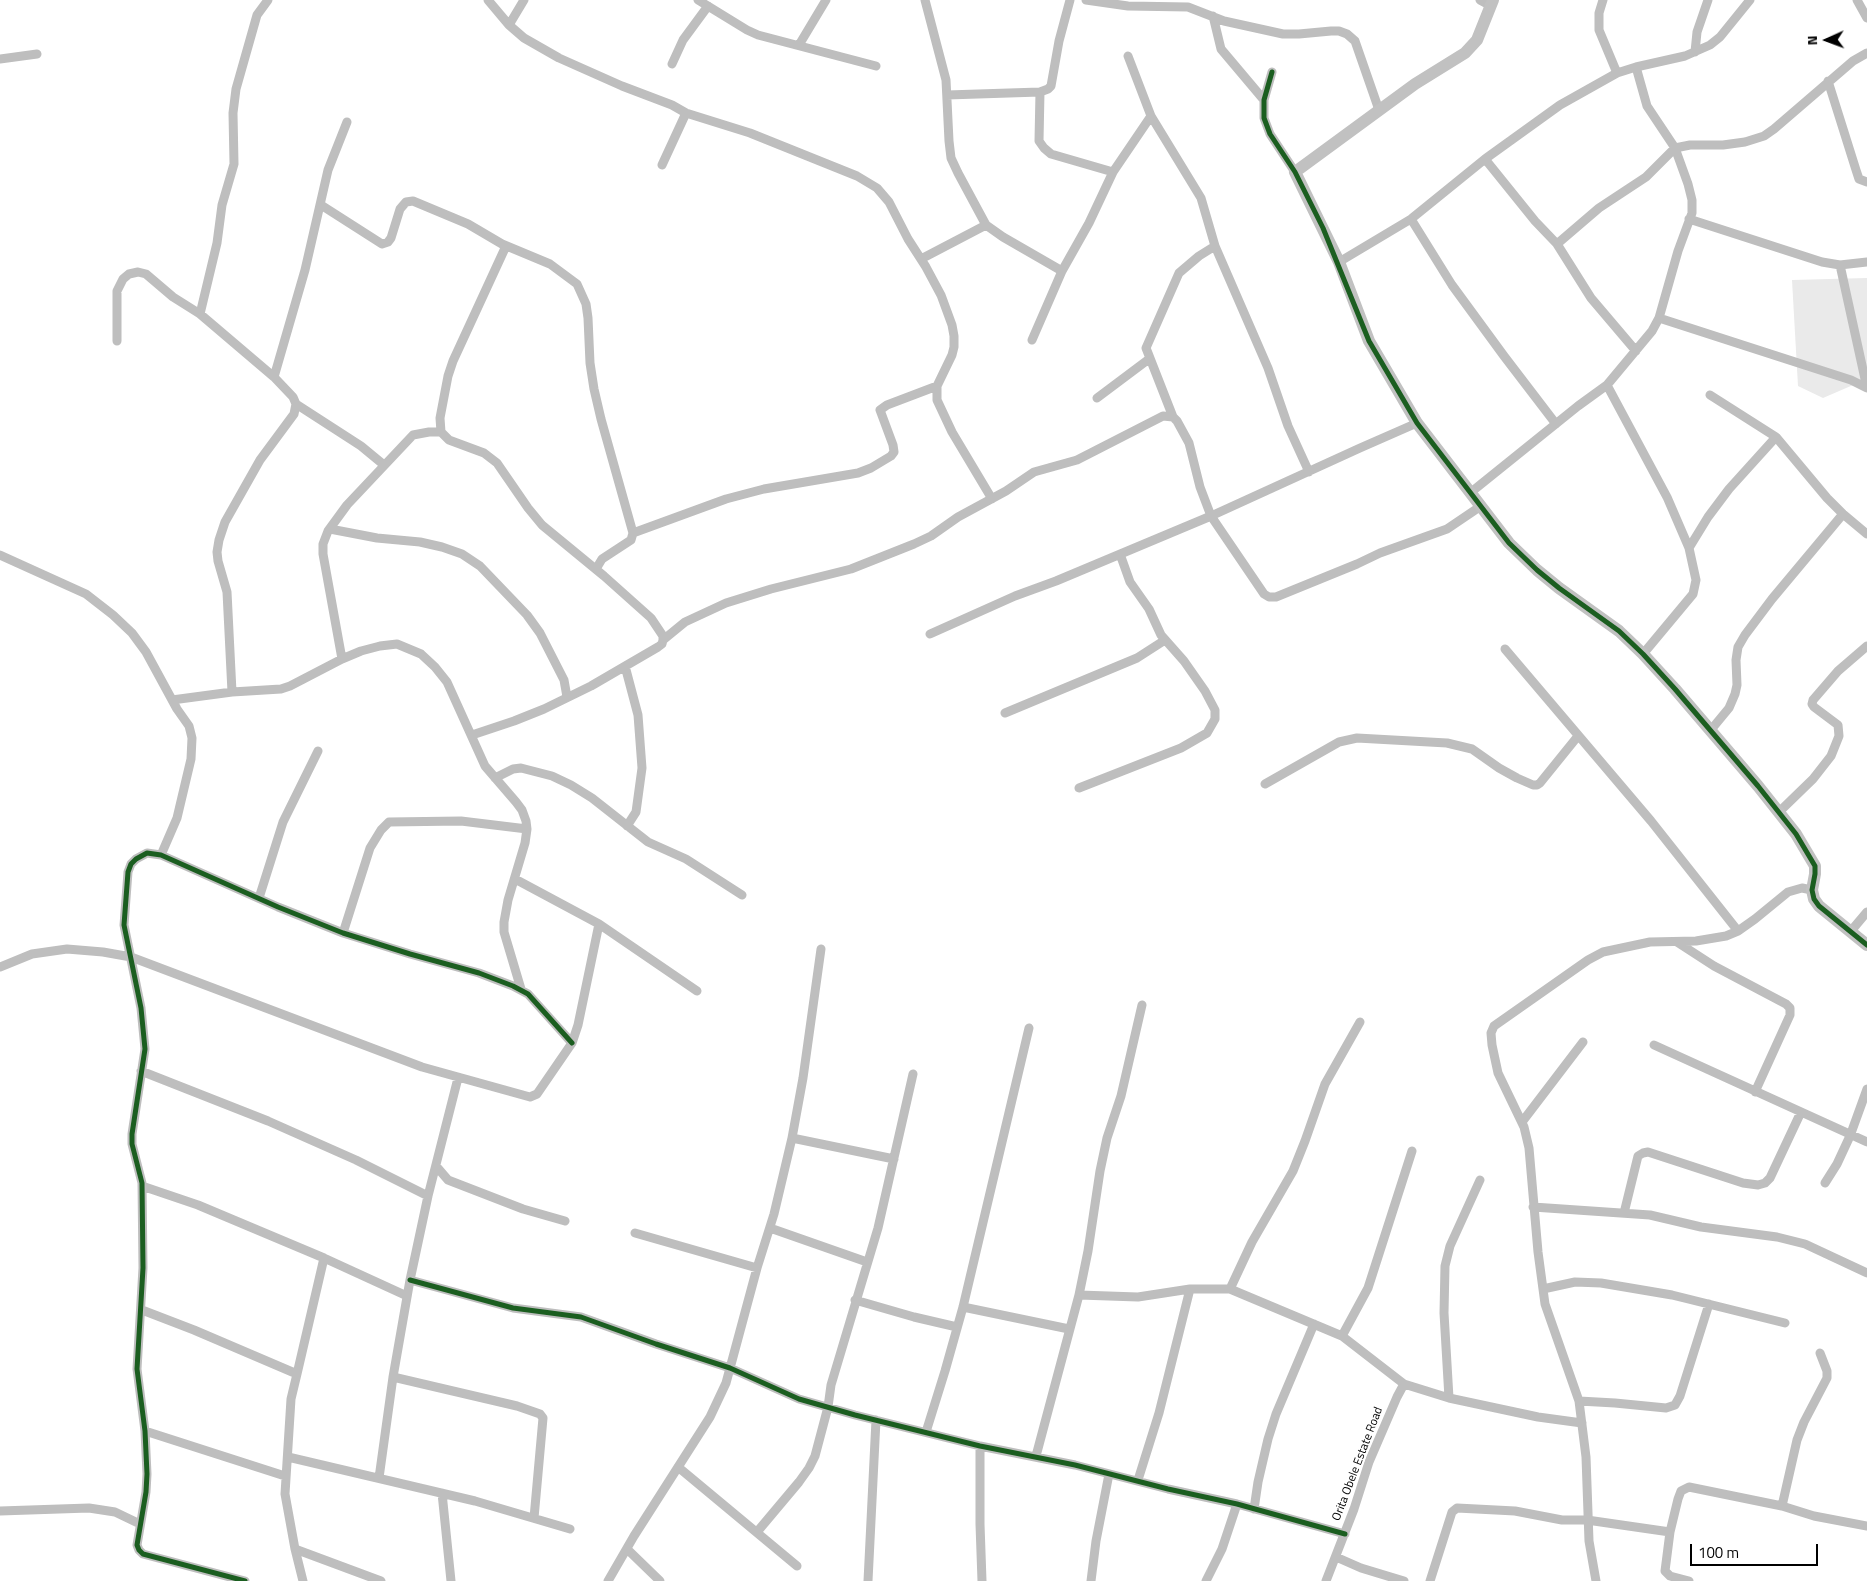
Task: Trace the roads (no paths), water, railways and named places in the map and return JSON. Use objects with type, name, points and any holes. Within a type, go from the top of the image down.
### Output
[{"type":"street","points":[[200,314],[217,243],[222,206],[234,164],[233,113],[236,89],[257,15],[268,0]]},
{"type":"street","points":[[488,0],[509,25],[524,38],[559,58],[622,86],[672,105],[686,113],[750,133],[857,176],[877,188],[889,202],[941,295],[954,336],[952,355],[937,386],[937,400],[939,407],[992,499]]},
{"type":"street","points":[[509,25],[524,0]]},
{"type":"street","points":[[698,0],[752,32],[876,66]]},
{"type":"street","points":[[799,45],[826,0]]},
{"type":"street","points":[[925,0],[946,80],[951,158],[986,225],[1062,271]]},
{"type":"street","points":[[947,95],[1040,92],[1048,90],[1051,86],[1058,41],[1070,0]]},
{"type":"street","points":[[1086,0],[1128,6],[1188,7],[1213,16],[1283,34],[1339,31],[1347,34],[1354,41],[1380,110]]},
{"type":"street","points":[[1603,0],[1598,24],[1616,73]]},
{"type":"street","points":[[1695,52],[1697,32],[1708,0]]},
{"type":"street","points":[[1339,262],[1411,219],[1485,159],[1560,105],[1616,73],[1673,60],[1710,45],[1720,37],[1750,0]]},
{"type":"street","points":[[1857,0],[1867,18]]},
{"type":"street","points":[[1295,172],[1415,84],[1459,58],[1472,47],[1477,40],[1488,2]]},
{"type":"street","points":[[672,64],[683,40],[708,6]]},
{"type":"street","points":[[1213,16],[1221,50],[1264,100]]},
{"type":"street","points":[[1557,244],[1599,208],[1646,177],[1675,148],[1690,145],[1723,145],[1745,142],[1764,136],[1774,130],[1853,60],[1867,52]]},
{"type":"street","points":[[0,59],[37,54]]},
{"type":"street","points":[[1128,56],[1151,116],[1200,198],[1215,246],[1264,359],[1288,426],[1309,472]]},
{"type":"street","points":[[1470,493],[1607,385],[1652,331],[1659,318],[1678,252],[1692,213],[1692,200],[1675,148],[1647,106],[1636,67]]},
{"type":"street","points":[[1272,72],[1264,100],[1264,118],[1270,134],[1295,172],[1339,262],[1369,341],[1418,424],[1509,542],[1559,588],[1603,618],[1643,654],[1710,731],[1796,834],[1815,866],[1816,874],[1812,890],[1814,899],[1819,906],[1867,945]]},
{"type":"street","points":[[1828,81],[1859,179],[1867,182]]},
{"type":"street","points":[[1040,92],[1039,141],[1044,148],[1051,154],[1113,172]]},
{"type":"street","points":[[662,165],[686,113]]},
{"type":"street","points":[[1032,340],[1062,271],[1089,223],[1113,172],[1151,116]]},
{"type":"street","points":[[274,377],[305,270],[328,170],[347,122]]},
{"type":"street","points":[[1485,159],[1535,222],[1557,244],[1591,298],[1636,351]]},
{"type":"street","points":[[321,205],[382,244],[388,242],[391,238],[400,208],[409,201],[468,224],[506,246],[550,264],[572,278],[577,284],[582,293],[588,318],[590,363],[594,389],[633,533],[631,540],[602,559],[596,569]]},
{"type":"street","points":[[1411,219],[1452,285],[1556,424]]},
{"type":"street","points":[[1690,219],[1822,262],[1840,265],[1867,262]]},
{"type":"street","points":[[921,259],[986,225]]},
{"type":"street","points":[[440,432],[440,418],[448,376],[453,361],[506,246]]},
{"type":"street","points":[[1215,246],[1186,265],[1179,273],[1148,339],[1146,348],[1173,417],[1188,443],[1200,487],[1211,516],[1264,594],[1269,597],[1276,596],[1357,564],[1380,552],[1447,528],[1481,506]]},
{"type":"street","points":[[1840,265],[1867,388]]},
{"type":"street","points":[[117,340],[117,292],[123,279],[138,272],[146,274],[173,297],[200,314],[274,377],[293,397],[296,404],[361,446],[384,465]]},
{"type":"street","points":[[1659,318],[1851,380],[1867,388]]},
{"type":"street","points":[[1097,398],[1149,359]]},
{"type":"street","points":[[1607,385],[1668,497],[1689,548],[1696,580],[1693,594],[1643,654]]},
{"type":"street","points":[[633,533],[726,500],[764,489],[858,473],[871,468],[891,456],[894,452],[880,410],[887,405],[937,386]]},
{"type":"street","points":[[1710,395],[1776,437],[1843,514],[1867,534]]},
{"type":"street","points":[[232,692],[227,592],[218,561],[219,540],[225,522],[260,460],[294,414],[296,404]]},
{"type":"street","points":[[472,735],[514,721],[567,697],[658,647],[685,622],[726,603],[772,588],[851,570],[881,559],[931,536],[958,517],[1006,491],[1034,472],[1077,460],[1163,416],[1173,417]]},
{"type":"street","points":[[930,634],[1015,596],[1211,516],[1360,448],[1418,424]]},
{"type":"street","points":[[342,658],[323,554],[323,544],[330,529],[347,505],[384,465],[413,435],[429,432],[440,432],[449,440],[484,453],[497,463],[542,525],[596,569],[651,618],[664,640]]},
{"type":"street","points":[[1689,548],[1708,517],[1729,490],[1776,437]]},
{"type":"street","points":[[1710,731],[1729,708],[1735,694],[1738,647],[1745,635],[1772,599],[1843,514]]},
{"type":"street","points":[[330,529],[442,547],[462,554],[480,566],[528,615],[540,633],[564,680],[567,697]]},
{"type":"street","points":[[1079,788],[1181,748],[1207,733],[1213,725],[1216,714],[1208,697],[1184,661],[1165,640],[1149,609],[1130,582],[1120,554]]},
{"type":"street","points":[[0,555],[86,594],[113,615],[132,633],[146,652],[172,700],[189,726],[192,748],[177,818],[161,854]]},
{"type":"street","points":[[1005,713],[1137,658],[1165,640]]},
{"type":"street","points":[[172,700],[232,692],[281,689],[342,658],[380,646],[397,644],[421,654],[448,682],[485,766],[522,810],[527,829],[525,843],[508,900],[504,932],[521,989]]},
{"type":"street","points":[[1779,812],[1813,779],[1830,756],[1839,736],[1838,725],[1814,707],[1813,700],[1838,671],[1867,646]]},
{"type":"street","points":[[1505,649],[1651,821],[1738,931]]},
{"type":"street","points":[[625,666],[638,715],[642,768],[636,812],[627,826]]},
{"type":"street","points":[[1265,784],[1339,742],[1357,738],[1447,744],[1472,749],[1517,778],[1537,785],[1540,784],[1578,736]]},
{"type":"street","points":[[259,898],[283,822],[318,751]]},
{"type":"street","points":[[495,778],[513,769],[521,768],[552,776],[592,798],[648,842],[686,859],[742,895]]},
{"type":"street","points":[[343,933],[370,848],[381,830],[389,822],[461,821],[527,829]]},
{"type":"street","points":[[245,1581],[143,1554],[137,1545],[146,1492],[145,1431],[137,1369],[142,1310],[142,1186],[132,1144],[132,1134],[144,1049],[144,1030],[132,957],[124,925],[128,872],[131,864],[146,853],[161,854],[343,933],[479,973],[521,989],[537,1003],[572,1043]]},
{"type":"street","points":[[515,879],[599,924],[697,991]]},
{"type":"street","points":[[1596,1581],[1587,1520],[1586,1457],[1578,1401],[1550,1322],[1543,1288],[1529,1148],[1522,1122],[1498,1073],[1490,1038],[1491,1033],[1494,1026],[1588,960],[1603,952],[1650,942],[1677,942],[1726,936],[1738,931],[1788,892],[1802,888],[1812,890]]},
{"type":"street","points":[[1851,931],[1867,912]]},
{"type":"street","points":[[0,967],[32,954],[67,949],[132,957],[422,1067],[530,1097],[534,1096],[572,1043],[578,1025],[599,924]]},
{"type":"street","points":[[1677,942],[1714,966],[1786,1004],[1790,1008],[1790,1015],[1755,1092]]},
{"type":"street","points":[[608,1581],[718,1403],[730,1368],[757,1268],[770,1228],[792,1138],[803,1078],[821,949]]},
{"type":"street","points":[[1036,1456],[1079,1295],[1107,1138],[1121,1096],[1142,1005]]},
{"type":"street","points":[[1230,1289],[1252,1242],[1293,1171],[1325,1084],[1360,1022]]},
{"type":"street","points":[[926,1432],[958,1327],[1028,1028]]},
{"type":"street","points":[[1522,1122],[1583,1042]]},
{"type":"street","points":[[1654,1045],[1850,1136],[1867,1142]]},
{"type":"street","points":[[141,1071],[268,1121],[356,1160],[428,1196]]},
{"type":"street","points":[[757,1532],[809,1468],[815,1456],[828,1407],[831,1385],[878,1228],[913,1074]]},
{"type":"street","points":[[379,1478],[393,1377],[410,1280],[428,1196],[458,1078]]},
{"type":"street","points":[[1825,1183],[1837,1164],[1850,1136],[1867,1089]]},
{"type":"street","points":[[1624,1213],[1638,1156],[1643,1153],[1648,1152],[1742,1183],[1758,1186],[1765,1183],[1770,1178],[1801,1112]]},
{"type":"street","points":[[792,1138],[894,1159]]},
{"type":"street","points":[[1342,1336],[1368,1288],[1412,1151]]},
{"type":"street","points":[[436,1166],[448,1180],[523,1209],[564,1221]]},
{"type":"street","points":[[432,1182],[448,1180]]},
{"type":"street","points":[[1449,1398],[1443,1289],[1445,1266],[1450,1246],[1480,1180]]},
{"type":"street","points":[[142,1186],[198,1206],[324,1258],[407,1296]]},
{"type":"street","points":[[1534,1207],[1650,1215],[1701,1227],[1777,1237],[1805,1244],[1867,1273]]},
{"type":"street","points":[[770,1228],[867,1262]]},
{"type":"street","points":[[635,1232],[757,1268]]},
{"type":"street","points":[[303,1581],[285,1494],[285,1476],[292,1398],[324,1258]]},
{"type":"street","points":[[410,1280],[513,1308],[581,1317],[730,1368],[799,1399],[828,1407],[980,1446],[1036,1456],[1237,1504],[1345,1534]]},
{"type":"street","points":[[1543,1288],[1575,1282],[1601,1283],[1672,1295],[1785,1324]]},
{"type":"street","points":[[1079,1295],[1138,1298],[1190,1289],[1230,1289],[1342,1336],[1404,1384],[1449,1398],[1538,1417],[1582,1423]]},
{"type":"street","points":[[1138,1480],[1159,1413],[1190,1289]]},
{"type":"street","points":[[855,1300],[958,1327]]},
{"type":"street","points":[[1578,1401],[1615,1402],[1666,1408],[1675,1405],[1680,1396],[1709,1304]]},
{"type":"street","points":[[963,1307],[1069,1329]]},
{"type":"street","points":[[142,1310],[297,1374]]},
{"type":"street","points":[[1254,1509],[1258,1482],[1276,1414],[1314,1324]]},
{"type":"street","points":[[1782,1506],[1797,1440],[1804,1422],[1827,1378],[1827,1371],[1820,1353]]},
{"type":"street","points":[[393,1377],[517,1406],[540,1414],[543,1418],[534,1518]]},
{"type":"street","name":"Orita Obele Estate Road","points":[[1326,1581],[1345,1534],[1369,1462],[1396,1397],[1404,1384]]},
{"type":"street","points":[[868,1581],[876,1420]]},
{"type":"street","points":[[145,1431],[285,1476]]},
{"type":"street","points":[[980,1446],[982,1581]]},
{"type":"street","points":[[288,1457],[476,1501],[570,1529]]},
{"type":"street","points":[[678,1467],[797,1566]]},
{"type":"street","points":[[1091,1581],[1096,1541],[1109,1474]]},
{"type":"street","points":[[1689,1581],[1666,1574],[1670,1532],[1678,1499],[1682,1491],[1689,1487],[1782,1506],[1814,1516],[1867,1526]]},
{"type":"street","points":[[442,1493],[451,1581]]},
{"type":"street","points":[[1206,1581],[1222,1549],[1237,1504]]},
{"type":"street","points":[[0,1512],[89,1508],[115,1512],[140,1524]]},
{"type":"street","points":[[1430,1581],[1452,1512],[1457,1508],[1515,1511],[1569,1521],[1587,1520],[1670,1532]]},
{"type":"street","points":[[295,1549],[381,1581]]},
{"type":"street","points":[[627,1549],[660,1581]]},
{"type":"street","points":[[1336,1558],[1404,1581]]}]
